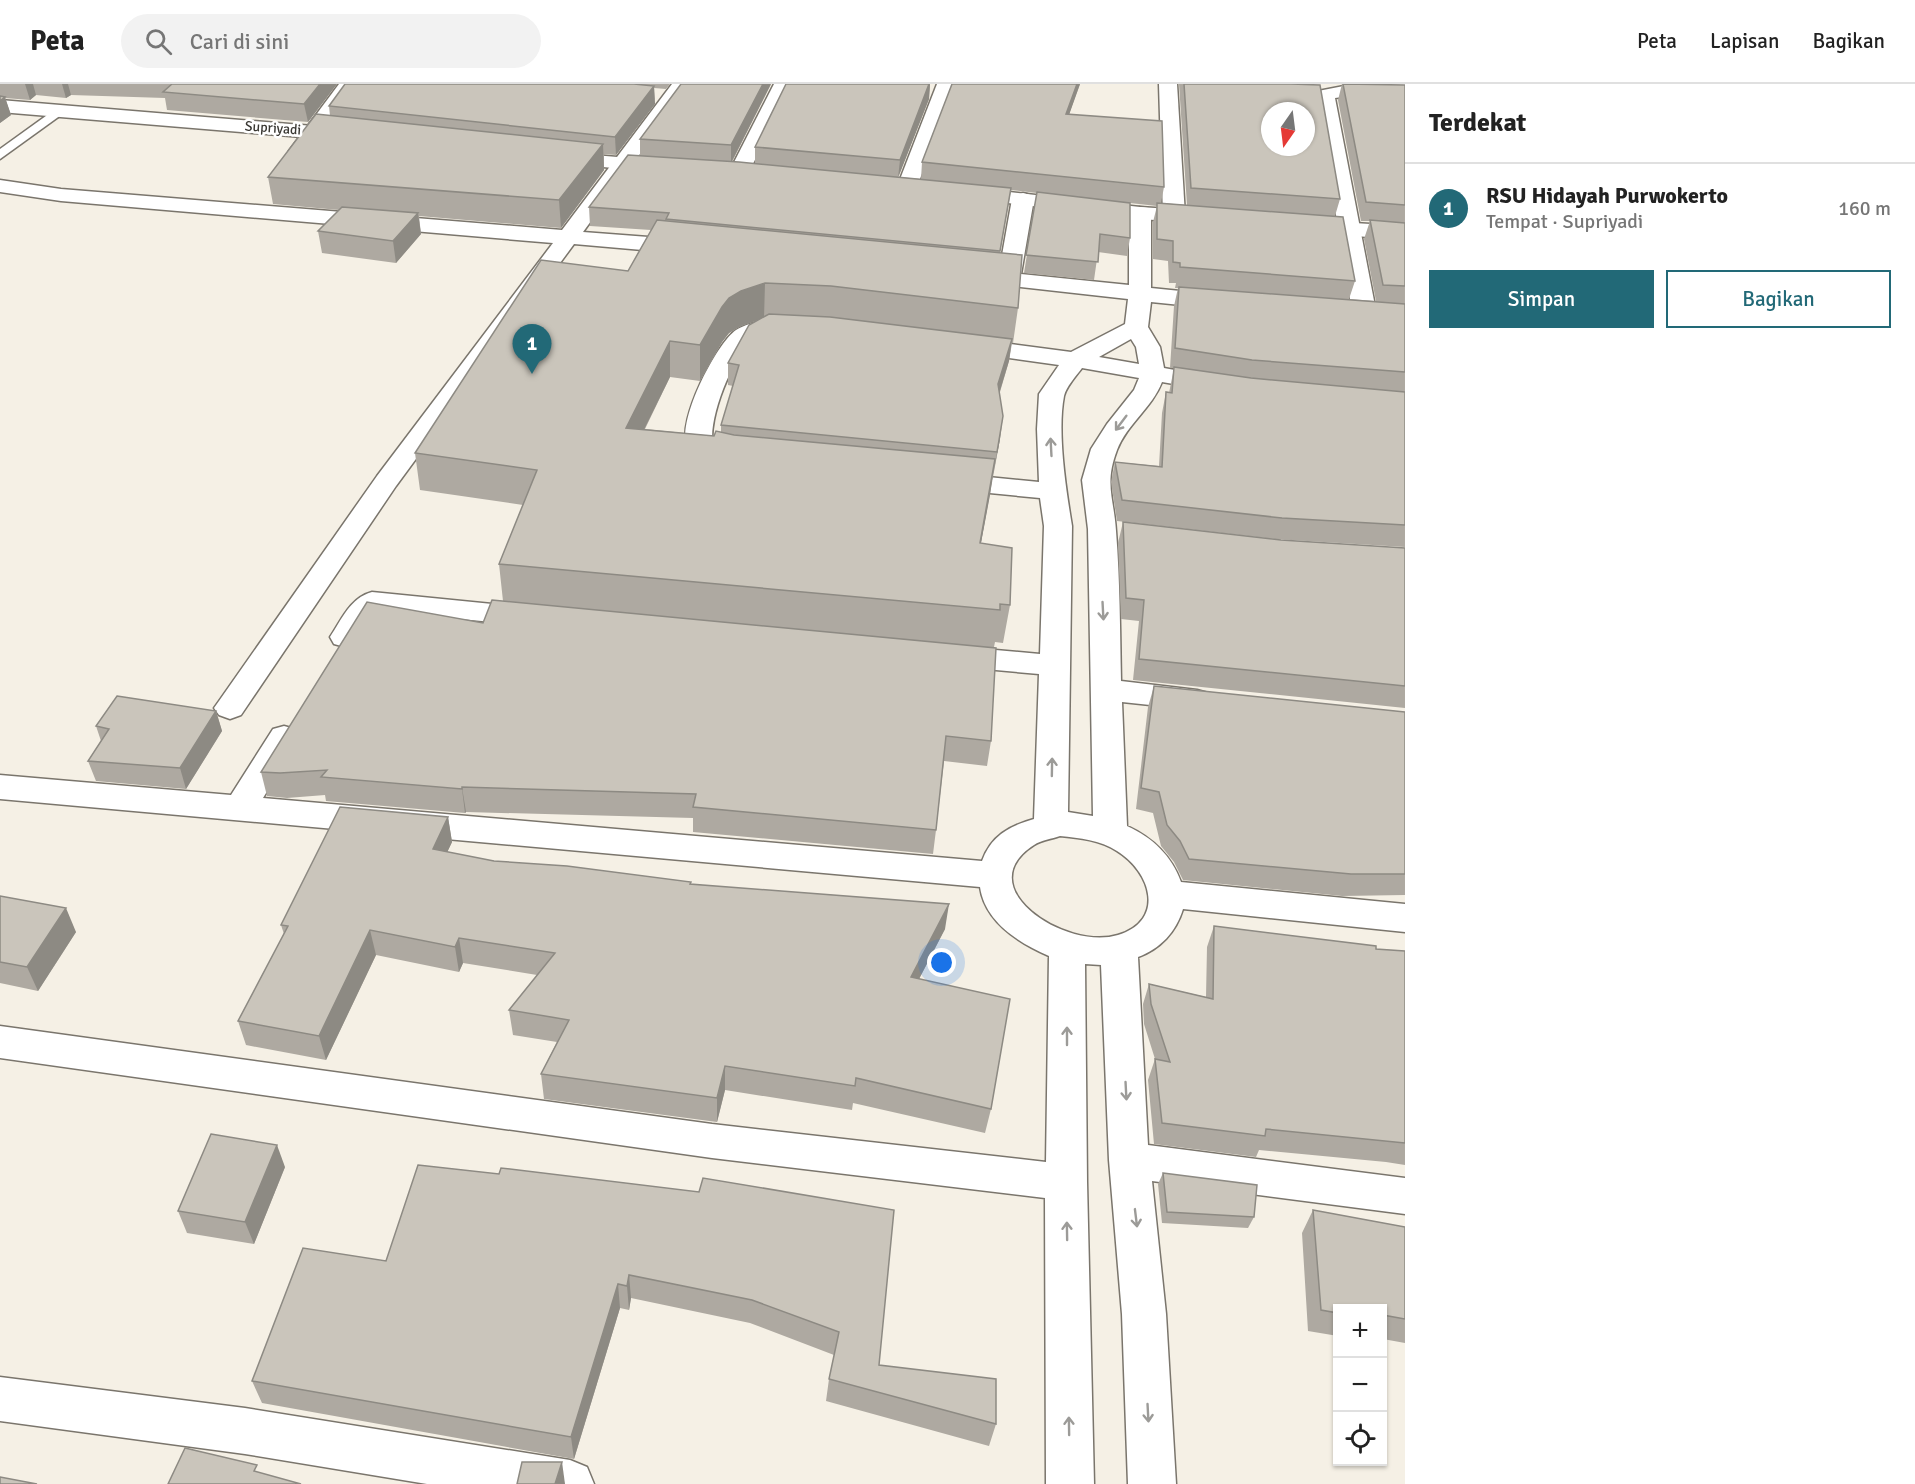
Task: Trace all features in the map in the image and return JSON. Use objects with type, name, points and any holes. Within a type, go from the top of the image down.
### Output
[{"type":"street","points":[[289,165],[349,84]]},
{"type":"street","points":[[739,172],[783,84]]},
{"type":"street","points":[[1168,84],[1173,215]]},
{"type":"street","points":[[1340,310],[1374,312],[1350,230],[1325,95],[1348,89],[1382,87],[1405,89]]},
{"type":"street","points":[[907,188],[944,88],[920,90]]},
{"type":"street","points":[[230,708],[386,482],[621,164],[668,92]]},
{"type":"street","name":"Supriyadi","points":[[0,106],[314,131],[371,138]]},
{"type":"street","points":[[542,156],[680,168]]},
{"type":"street","points":[[716,170],[762,174]]},
{"type":"street","points":[[885,185],[1140,213],[1221,219]]},
{"type":"street","points":[[0,186],[61,195],[259,204],[710,249]]},
{"type":"street","points":[[1009,279],[1023,199]]},
{"type":"street","points":[[1110,832],[1106,690],[1113,530],[1095,480],[1104,449],[1116,429],[1146,392],[1153,375],[1148,346],[1136,327],[1140,294],[1140,213]]},
{"type":"street","points":[[1280,224],[1405,233]]},
{"type":"street","points":[[955,274],[1247,303]]},
{"type":"street","points":[[755,463],[710,456],[699,444],[698,431],[707,401],[729,353],[740,339],[764,327],[806,328]]},
{"type":"street","points":[[1051,826],[1058,525],[1053,491],[1050,429],[1052,394],[1075,360],[1136,327]]},
{"type":"street","points":[[947,342],[1075,360],[1153,375],[1235,387]]},
{"type":"street","points":[[924,478],[1053,491]]},
{"type":"street","points":[[1058,525],[1113,530]]},
{"type":"street","points":[[333,658],[364,607],[372,602],[560,619]]},
{"type":"street","points":[[926,654],[1054,665]]},
{"type":"street","points":[[1106,690],[1221,702]]},
{"type":"street","points":[[240,809],[302,708]]},
{"type":"street","points":[[0,787],[994,875]]},
{"type":"street","points":[[1080,825],[1110,832],[1131,843],[1149,858],[1164,882],[1166,894],[1166,906],[1155,928],[1146,936],[1119,949],[1086,951],[1067,948],[1040,939],[1018,923],[1002,905],[994,875],[1000,857],[1011,842],[1029,831],[1051,826],[1080,825]]},
{"type":"street","points":[[1166,894],[1405,918]]},
{"type":"street","points":[[1067,948],[1066,1182],[1070,1484]]},
{"type":"street","points":[[1119,949],[1129,1160],[1143,1303],[1152,1484]]},
{"type":"street","points":[[0,1042],[712,1141],[1066,1182]]},
{"type":"street","points":[[1129,1160],[1405,1196]]},
{"type":"street","points":[[0,1399],[245,1431],[570,1484]]},
{"type":"lane","points":[[0,154],[57,112]]},
{"type":"building","points":[[172,84],[320,84],[304,104],[163,92]]},
{"type":"building","points":[[345,84],[634,84],[654,86],[615,137],[329,106]]},
{"type":"building","points":[[681,84],[763,84],[731,145],[640,139]]},
{"type":"building","points":[[786,84],[929,84],[900,160],[755,147]]},
{"type":"building","points":[[952,84],[1077,84],[1066,114],[1162,121],[1164,187],[922,162]]},
{"type":"building","points":[[1184,84],[1320,85],[1340,199],[1191,188]]},
{"type":"building","points":[[1343,84],[1405,85],[1405,205],[1366,202]]},
{"type":"building","points":[[316,114],[603,144],[559,200],[268,177]]},
{"type":"building","points":[[628,155],[739,162],[1011,188],[1000,251],[666,219],[669,213],[589,207]]},
{"type":"building","points":[[1037,192],[1130,203],[1130,238],[1100,234],[1098,262],[1026,255]]},
{"type":"building","points":[[1157,203],[1343,217],[1355,281],[1180,267],[1180,263],[1173,262],[1173,241],[1157,239]]},
{"type":"building","points":[[342,207],[418,213],[393,241],[318,231]]},
{"type":"building","points":[[657,220],[1022,255],[1018,308],[831,286],[765,283],[741,291],[729,298],[722,307],[700,345],[670,341],[626,428],[714,436],[716,431],[734,435],[995,459],[980,543],[1012,548],[1010,605],[1000,604],[1000,610],[499,564],[537,470],[415,453],[541,260],[628,271]]},
{"type":"building","points":[[1370,220],[1405,223],[1405,286],[1383,285]]},
{"type":"building","points":[[1179,287],[1405,304],[1405,372],[1252,360],[1175,348]]},
{"type":"building","points":[[769,314],[830,317],[1012,339],[998,384],[1003,416],[997,452],[721,425],[739,365],[728,363],[749,325]]},
{"type":"building","points":[[1174,367],[1251,378],[1405,392],[1405,525],[1282,518],[1122,500],[1115,462],[1162,467],[1166,392],[1172,393]]},
{"type":"building","points":[[1123,522],[1281,540],[1405,548],[1405,686],[1139,659],[1144,600],[1126,598]]},
{"type":"building","points":[[492,600],[996,648],[991,741],[946,736],[936,830],[693,807],[696,794],[462,787],[462,789],[321,777],[327,770],[261,772],[367,602],[483,623]]},
{"type":"building","points":[[1154,686],[1405,712],[1405,874],[1351,874],[1189,859],[1180,841],[1167,825],[1159,792],[1141,788]]},
{"type":"building","points":[[117,696],[216,711],[180,768],[88,761],[109,729],[96,726]]},
{"type":"building","points":[[340,807],[448,817],[433,849],[494,861],[567,866],[691,882],[690,884],[949,904],[911,977],[1010,999],[991,1109],[856,1078],[855,1086],[725,1066],[717,1098],[541,1074],[569,1020],[509,1010],[555,953],[459,938],[455,947],[370,930],[319,1036],[238,1021],[288,926],[281,925]]},
{"type":"building","points":[[0,896],[66,908],[27,967],[0,962]]},
{"type":"building","points":[[1214,926],[1405,951],[1405,1143],[1266,1129],[1265,1136],[1162,1123],[1155,1059],[1170,1062],[1151,1004],[1149,984],[1213,999]]},
{"type":"building","points":[[211,1134],[277,1145],[245,1222],[178,1211]]},
{"type":"building","points":[[418,1165],[499,1174],[501,1168],[699,1192],[703,1178],[894,1210],[879,1365],[996,1379],[996,1424],[829,1379],[839,1332],[752,1300],[629,1275],[627,1286],[618,1284],[571,1437],[252,1381],[303,1248],[386,1261]]},
{"type":"building","points":[[1163,1173],[1257,1185],[1254,1217],[1167,1212]]},
{"type":"building","points":[[1313,1210],[1405,1227],[1405,1319],[1387,1316],[1387,1304],[1333,1304],[1333,1312],[1321,1310]]},
{"type":"building","points":[[185,1448],[257,1465],[254,1471],[301,1484],[168,1484]]},
{"type":"building","points":[[522,1462],[562,1462],[555,1484],[517,1484]]},
{"type":"building","points":[[0,1477],[37,1484],[0,1484]]},
{"type":"place","name":"RSU Hidayah Purwokerto","points":[[532,374]]}]
